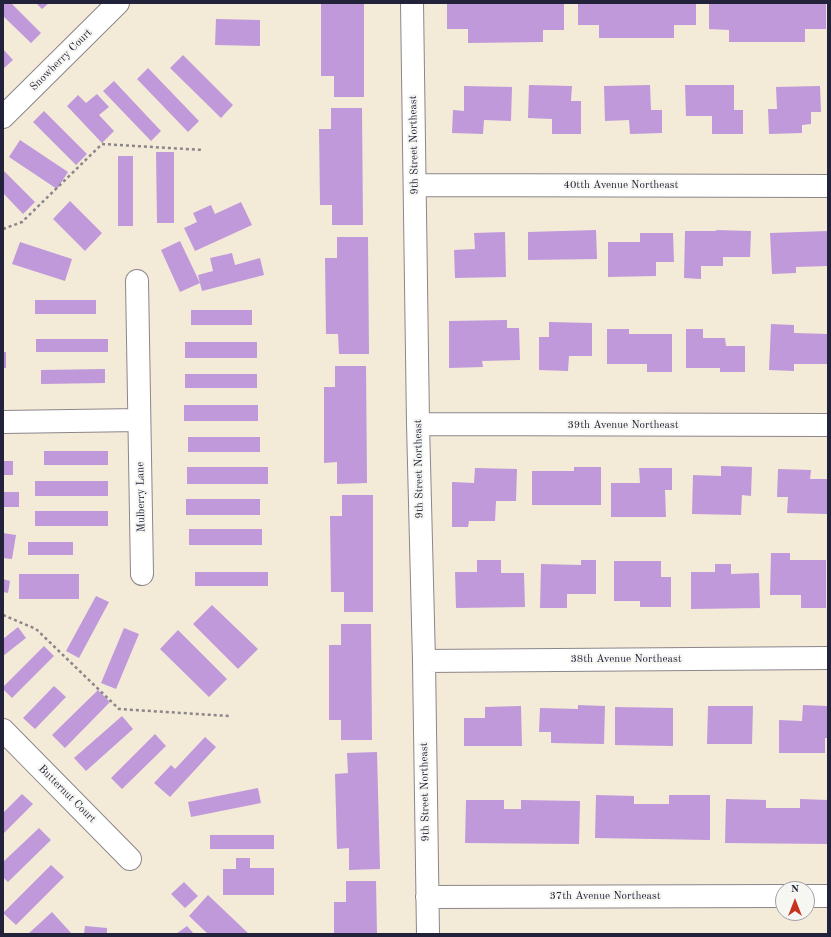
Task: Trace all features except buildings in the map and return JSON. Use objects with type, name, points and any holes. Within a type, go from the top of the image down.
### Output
[{"type":"street","name":"Snowberry Court","points":[[3,117],[118,3]]},
{"type":"street","name":"9th Street Northeast","points":[[412,3],[418,424],[424,661],[428,934]]},
{"type":"street","name":"40tth Avenue Northeast","points":[[415,185],[828,186]]},
{"type":"street","name":"Mulberry Lane","points":[[137,281],[142,574]]},
{"type":"street","points":[[3,422],[139,420]]},
{"type":"street","name":"39th Avenue Northeast","points":[[418,424],[828,425]]},
{"type":"street","name":"38th Avenue Northeast","points":[[424,661],[828,658]]},
{"type":"street","name":"Butternut Court","points":[[3,730],[130,858]]},
{"type":"street","name":"37th Avenue Northeast","points":[[427,897],[775,896]]},
{"type":"street","points":[[815,896],[828,896]]},
{"type":"path","points":[[3,229],[22,222],[102,144],[203,150]]},
{"type":"path","points":[[3,615],[36,629],[119,709],[229,716]]}]
